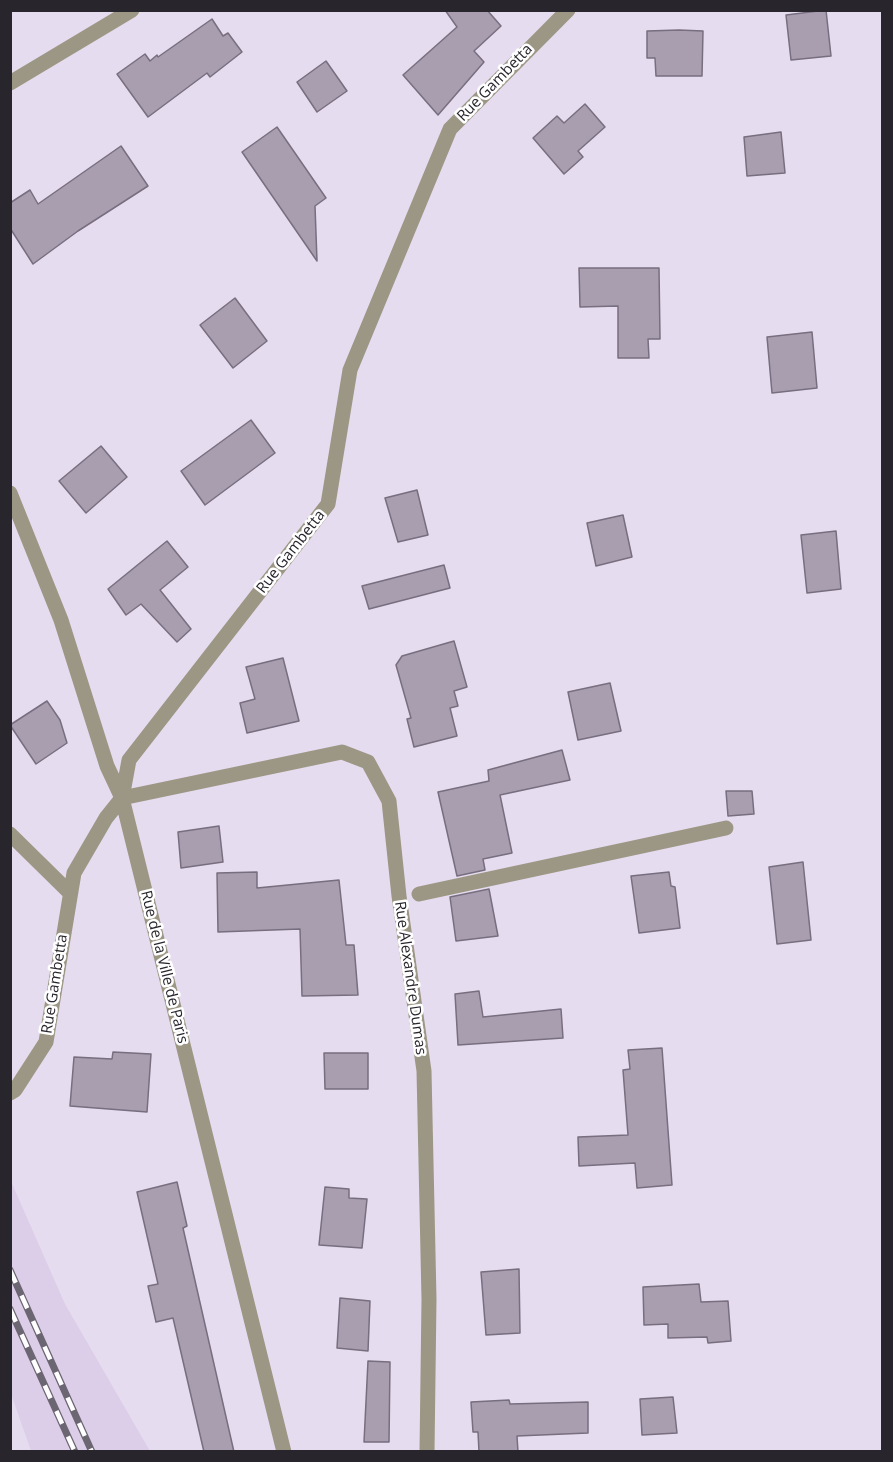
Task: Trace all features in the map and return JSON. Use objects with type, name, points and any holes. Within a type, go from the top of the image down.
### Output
[{"type":"street","points":[[10,83],[132,10]]},
{"type":"street","name":"Rue Gambetta","points":[[10,1093],[15,1090],[46,1042],[74,873],[106,818],[122,798],[129,760],[328,504],[350,370],[450,129],[568,10]]},
{"type":"street","name":"Rue de la Ville de Paris","points":[[10,493],[61,620],[107,766],[122,798],[284,1452]]},
{"type":"street","name":"Rue Alexandre Dumas","points":[[122,798],[342,752],[368,762],[389,801],[399,896],[424,1071],[429,1299],[427,1452]]},
{"type":"street","points":[[419,894],[726,828]]},
{"type":"street","points":[[10,834],[70,893]]},
{"type":"shaded area","points":[[10,1179],[65,1304],[150,1451],[31,1451],[11,1394]]},
{"type":"building","points":[[445,10],[487,10],[501,26],[474,51],[484,62],[438,115],[403,75],[457,27]]},
{"type":"building","points":[[826,10],[831,56],[791,60],[786,15]]},
{"type":"building","points":[[212,19],[223,36],[228,33],[242,52],[210,77],[207,73],[148,117],[117,74],[145,54],[150,61],[157,55],[158,57]]},
{"type":"building","points":[[647,31],[703,31],[702,76],[656,76],[655,58],[647,58]]},
{"type":"building","points":[[326,61],[347,91],[317,112],[297,82]]},
{"type":"building","points":[[585,104],[605,127],[578,151],[583,157],[564,174],[533,138],[557,116],[564,123]]},
{"type":"building","points":[[277,127],[326,198],[315,206],[317,261],[242,152]]},
{"type":"building","points":[[781,132],[785,173],[747,176],[744,137]]},
{"type":"building","points":[[121,146],[148,186],[78,231],[33,264],[10,228],[10,203],[30,190],[38,204]]},
{"type":"building","points":[[579,268],[659,268],[660,339],[648,339],[649,358],[618,358],[618,306],[580,307]]},
{"type":"building","points":[[235,298],[267,341],[233,368],[200,325]]},
{"type":"building","points":[[812,332],[817,388],[772,393],[767,337]]},
{"type":"building","points":[[251,420],[275,453],[205,505],[181,471]]},
{"type":"building","points":[[101,446],[127,477],[86,513],[59,481]]},
{"type":"building","points":[[417,490],[428,535],[398,542],[385,498]]},
{"type":"building","points":[[623,515],[632,557],[596,566],[587,523]]},
{"type":"building","points":[[836,531],[841,589],[807,593],[801,535]]},
{"type":"building","points":[[167,541],[188,567],[160,590],[191,629],[177,642],[141,604],[126,615],[108,589]]},
{"type":"building","points":[[444,565],[450,588],[369,609],[362,586]]},
{"type":"building","points":[[454,641],[467,687],[454,691],[458,706],[450,708],[457,736],[414,747],[407,719],[411,718],[396,665],[402,656]]},
{"type":"building","points":[[283,658],[299,721],[247,733],[240,703],[255,699],[246,667]]},
{"type":"building","points":[[610,683],[621,731],[578,740],[568,692]]},
{"type":"building","points":[[47,701],[60,720],[67,743],[36,764],[10,725]]},
{"type":"building","points":[[562,750],[570,780],[500,795],[512,853],[483,859],[485,870],[457,876],[438,792],[489,781],[488,770]]},
{"type":"building","points":[[726,791],[752,791],[754,814],[728,816]]},
{"type":"building","points":[[219,826],[223,862],[181,868],[178,832]]},
{"type":"building","points":[[803,862],[811,940],[777,944],[769,867]]},
{"type":"building","points":[[257,872],[257,888],[339,880],[346,945],[354,945],[358,995],[302,996],[300,929],[218,932],[217,873]]},
{"type":"building","points":[[669,872],[671,886],[675,887],[680,928],[639,933],[631,876]]},
{"type":"building","points":[[489,889],[498,936],[456,941],[450,897]]},
{"type":"building","points":[[479,991],[483,1017],[561,1009],[563,1038],[458,1045],[455,994]]},
{"type":"building","points":[[662,1048],[672,1185],[637,1188],[635,1163],[579,1166],[578,1137],[628,1135],[623,1070],[630,1069],[628,1050]]},
{"type":"building","points":[[113,1052],[151,1054],[147,1112],[70,1106],[74,1057],[112,1059]]},
{"type":"building","points":[[324,1053],[368,1053],[368,1089],[325,1089]]},
{"type":"building","points":[[177,1182],[187,1226],[183,1228],[234,1452],[204,1452],[173,1318],[156,1322],[148,1286],[158,1284],[137,1192]]},
{"type":"building","points":[[325,1187],[349,1189],[349,1198],[367,1199],[362,1248],[319,1245]]},
{"type":"building","points":[[519,1269],[520,1333],[486,1335],[481,1272]]},
{"type":"building","points":[[699,1284],[701,1302],[728,1301],[731,1341],[708,1343],[707,1337],[668,1338],[668,1324],[644,1325],[643,1287]]},
{"type":"building","points":[[340,1298],[370,1301],[368,1351],[337,1348]]},
{"type":"building","points":[[368,1361],[390,1362],[389,1442],[364,1442]]},
{"type":"building","points":[[673,1397],[677,1433],[642,1435],[640,1399]]},
{"type":"building","points":[[509,1400],[510,1404],[588,1402],[588,1433],[517,1436],[518,1452],[479,1452],[478,1432],[473,1432],[471,1402]]},
{"type":"railway","points":[[10,1270],[92,1452]]},
{"type":"railway","points":[[10,1309],[75,1452]]}]
